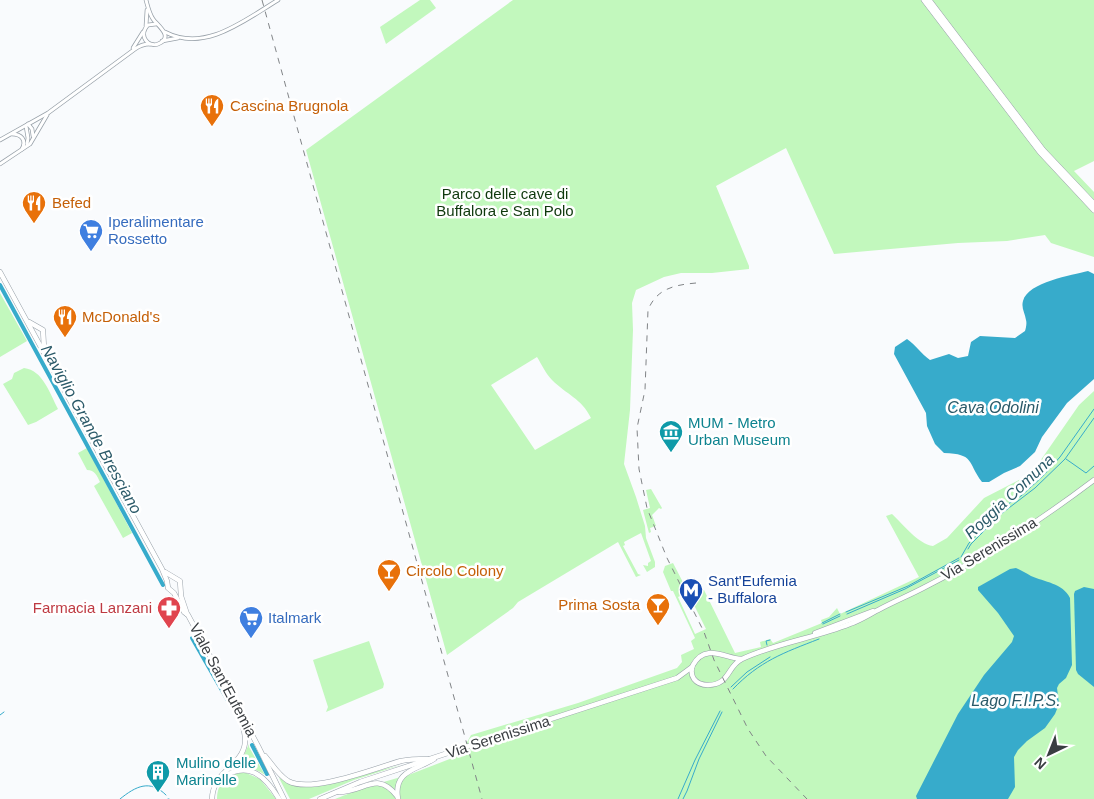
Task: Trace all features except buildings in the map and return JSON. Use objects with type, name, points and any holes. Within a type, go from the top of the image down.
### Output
[{"type":"highway","points":[[924,0],[1040,152],[1094,210]]},
{"type":"highway","points":[[929,0],[1043,150],[1094,204]]},
{"type":"main road","name":"Viale Sant'Eufemia","points":[[0,272],[162,569],[167,581],[167,587],[173,591],[184,612],[188,615]]},
{"type":"main road","points":[[28,321],[38,328],[34,331],[35,336],[42,337]]},
{"type":"main road","name":"Viale Sant'Eufemia","points":[[38,328],[44,332],[42,337],[44,348],[56,376]]},
{"type":"main road","name":"Via Serenissima","points":[[806,637],[852,623],[926,587],[1038,521],[1094,480]]},
{"type":"main road","name":"Viale Sant'Eufemia","points":[[162,569],[179,580],[181,598],[188,615],[260,749],[284,799]]},
{"type":"main road","points":[[167,581],[173,577]]},
{"type":"main road","points":[[173,591],[180,588]]},
{"type":"main road","name":"Via Serenissima","points":[[677,678],[694,679],[704,684],[717,683],[727,677],[732,668],[741,659],[879,609]]},
{"type":"main road","points":[[830,631],[845,624],[847,620]]},
{"type":"main road","name":"Via Serenissima","points":[[320,799],[428,759],[677,678],[707,654],[718,653],[741,659]]},
{"type":"main road","points":[[728,657],[732,668]]},
{"type":"main road","points":[[692,667],[694,679]]},
{"type":"main road","points":[[212,799],[213,791],[222,773],[242,752],[245,732],[240,713]]},
{"type":"main road","points":[[260,749],[285,779],[290,782],[308,785],[330,782],[404,760],[428,759]]},
{"type":"main road","points":[[398,797],[398,783],[404,775],[442,755]]},
{"type":"main road","points":[[217,781],[233,772],[247,770],[265,779],[279,799]]},
{"type":"main road","points":[[336,792],[347,792],[377,782],[388,786],[398,797]]},
{"type":"street","points":[[0,140],[48,113],[139,46],[181,38],[202,38],[221,33],[278,0]]},
{"type":"street","points":[[147,2],[151,15],[164,32],[162,42]]},
{"type":"street","points":[[130,52],[146,27],[147,2]]},
{"type":"street","points":[[146,27],[151,24],[157,24]]},
{"type":"street","points":[[144,32],[145,40],[150,44]]},
{"type":"street","points":[[164,32],[181,38]]},
{"type":"street","points":[[0,164],[25,147],[48,113]]},
{"type":"street","points":[[27,125],[33,130],[32,139]]},
{"type":"street","points":[[25,147],[28,140],[27,125]]},
{"type":"street","points":[[11,134],[18,134],[23,138],[24,145],[21,150]]},
{"type":"green space","points":[[420,0],[430,0],[436,8],[386,44],[380,27]]},
{"type":"green space","name":"Parco delle cave di Buffalora e San Polo","points":[[513,0],[1094,0],[1094,161],[1074,171],[1094,192],[1094,257],[1051,243],[1045,235],[1007,241],[958,243],[834,254],[786,148],[716,186],[749,269],[712,273],[681,273],[664,277],[636,290],[632,303],[633,330],[630,410],[624,464],[645,526],[646,538],[655,567],[647,572],[643,565],[648,566],[648,563],[651,561],[641,533],[624,542],[625,545],[623,546],[638,574],[641,575],[636,577],[618,542],[518,602],[513,608],[447,655],[306,150]],"holes":[[[537,357],[550,378],[578,401],[591,418],[535,450],[491,385]]]},
{"type":"green space","points":[[0,293],[27,341],[0,357]]},
{"type":"green space","points":[[24,368],[31,370],[41,378],[58,409],[28,425],[3,384],[12,379],[14,373]]},
{"type":"green space","points":[[1094,391],[1094,799],[335,799],[363,788],[411,774],[460,755],[471,735],[578,703],[677,668],[682,662],[681,655],[694,649],[691,641],[695,638],[663,572],[665,566],[673,563],[688,592],[678,597],[695,634],[706,629],[690,597],[704,590],[735,653],[761,647],[760,642],[770,639],[773,643],[822,623],[821,620],[829,617],[837,608],[840,614],[919,577],[886,516],[892,514],[916,538],[927,544],[933,546],[947,538],[984,498],[1021,479],[1038,464],[1079,405]]},
{"type":"green space","points":[[87,448],[132,533],[123,538],[94,486],[100,482],[98,478],[94,472],[87,470],[78,453]]},
{"type":"green space","points":[[651,489],[662,508],[659,508],[652,515],[656,526],[650,528],[651,532],[649,533],[643,510],[650,508],[646,490]]},
{"type":"green space","points":[[369,641],[384,684],[383,688],[326,712],[328,707],[313,660]]},
{"type":"green space","points":[[249,744],[265,775],[251,769],[228,770],[243,757]]},
{"type":"green space","points":[[401,765],[354,780],[309,799],[290,799],[279,778],[297,786],[315,787]]},
{"type":"green space","points":[[244,772],[260,779],[276,799],[217,799],[219,788],[224,780]]},
{"type":"water","name":"Cava Odolini","points":[[1088,271],[1094,274],[1094,379],[1067,403],[1042,437],[1035,452],[1020,466],[989,482],[982,482],[966,457],[944,453],[935,444],[927,426],[926,413],[894,354],[895,347],[907,339],[930,360],[949,354],[958,358],[968,356],[971,342],[980,336],[1015,338],[1025,331],[1026,321],[1023,301],[1027,294],[1051,280]]},
{"type":"water","name":"Lago F.I.P.S.","points":[[1016,568],[1058,586],[1070,598],[1072,665],[1066,678],[1057,688],[1059,704],[1055,714],[1045,728],[1027,741],[1014,757],[1015,787],[1008,799],[917,799],[916,796],[958,714],[984,675],[1012,642],[1014,636],[998,613],[978,590],[978,587],[1010,569]]},
{"type":"water","name":"Lago F.I.P.S.","points":[[1084,587],[1094,589],[1094,687],[1078,674],[1076,670],[1074,594],[1075,591]]},
{"type":"waterway","name":"Naviglio Grande Bresciano","points":[[0,285],[163,585]]},
{"type":"waterway","name":"Roggia Comuna","points":[[961,557],[969,543],[994,518],[1000,509],[1021,496],[1060,457],[1094,409]]},
{"type":"waterway","name":"Roggia Comuna","points":[[968,549],[1001,514],[1035,488],[1065,459],[1094,418]]},
{"type":"waterway","name":"Roggia Comuna","points":[[1066,459],[1086,473],[1094,466]]},
{"type":"waterway","name":"Roggia Comuna","points":[[846,612],[908,586],[959,558]]},
{"type":"waterway","name":"Roggia Comuna","points":[[847,614],[905,589],[959,560]]},
{"type":"waterway","name":"Roggia Comuna","points":[[822,623],[840,614]]},
{"type":"waterway","name":"Roggia Comuna","points":[[823,624],[840,616]]},
{"type":"waterway","name":"Naviglio Grande Bresciano","points":[[192,638],[227,699]]},
{"type":"waterway","name":"Roggia Comuna","points":[[733,689],[753,671],[773,659],[819,639]]},
{"type":"waterway","points":[[767,645],[766,641],[770,640]]},
{"type":"waterway","name":"Roggia Comuna","points":[[731,687],[747,672],[770,657]]},
{"type":"waterway","name":"Roggia Comuna","points":[[678,799],[720,711]]},
{"type":"waterway","points":[[0,715],[4,712]]},
{"type":"waterway","name":"Roggia Comuna","points":[[683,799],[699,759],[722,712]]},
{"type":"waterway","name":"Naviglio Grande Bresciano","points":[[252,745],[267,774]]},
{"type":"waterway","points":[[120,799],[143,786],[154,787],[166,795]]},
{"type":"railway","points":[[262,0],[482,799]]},
{"type":"railway","points":[[696,283],[681,285],[662,292],[656,297],[648,310],[645,390],[637,428],[639,469],[647,508],[667,558],[704,632],[714,660],[748,729],[766,756],[807,799]]},
{"type":"place","name":"Cascina Brugnola","points":[[212,127]]},
{"type":"place","name":"Befed","points":[[34,224]]},
{"type":"place","name":"Iperalimentare Rossetto","points":[[91,252]]},
{"type":"place","name":"McDonald's","points":[[65,338]]},
{"type":"place","name":"MUM - Metro Urban Museum","points":[[671,453]]},
{"type":"place","name":"Circolo Colony","points":[[389,592]]},
{"type":"place","name":"Sant'Eufemia - Buffalora","points":[[691,611]]},
{"type":"place","name":"Prima Sosta","points":[[658,626]]},
{"type":"place","name":"Farmacia Lanzani","points":[[169,629]]},
{"type":"place","name":"Italmark","points":[[251,639]]},
{"type":"place","name":"Mulino delle Marinelle","points":[[158,793]]}]
